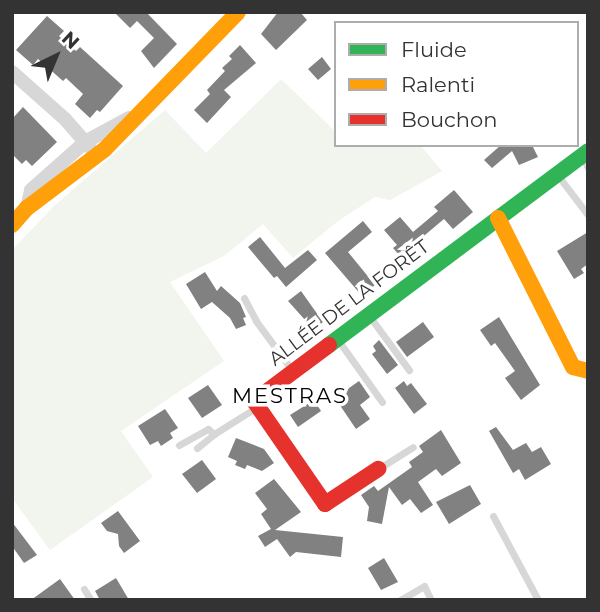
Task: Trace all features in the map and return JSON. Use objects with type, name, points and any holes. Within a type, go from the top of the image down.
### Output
[{"type":"street","points":[[12,225],[27,208],[97,156],[149,107],[238,12]]},
{"type":"street","points":[[12,72],[97,156]]},
{"type":"street","points":[[27,208],[32,190],[85,142],[149,107]]},
{"type":"street","name":"ALLÉE DE LA FORÊT","points":[[258,406],[254,401],[337,338],[557,173],[586,158]]},
{"type":"street","points":[[498,218],[573,367],[588,371]]},
{"type":"street","points":[[258,406],[325,504],[378,469]]},
{"type":"lane","points":[[557,173],[588,215]]},
{"type":"lane","points":[[244,298],[256,321],[293,372]]},
{"type":"lane","points":[[368,315],[409,370]]},
{"type":"lane","points":[[337,338],[382,402]]},
{"type":"lane","points":[[197,449],[214,434],[258,406]]},
{"type":"lane","points":[[179,445],[208,429],[214,434]]},
{"type":"lane","points":[[378,469],[413,447]]},
{"type":"lane","points":[[493,516],[538,600]]},
{"type":"lane","points":[[400,600],[424,586],[431,600]]},
{"type":"lane","points":[[84,589],[91,600]]},
{"type":"shaded area","points":[[281,79],[334,130],[334,147],[422,147],[442,171],[390,200],[375,197],[338,221],[293,258],[263,224],[224,256],[170,282],[224,361],[121,431],[153,477],[50,550],[12,498],[12,250],[54,206],[165,110],[206,153]]},
{"type":"building","points":[[114,12],[146,12],[177,44],[154,68],[141,51],[154,38],[137,21],[130,28]]},
{"type":"building","points":[[278,12],[300,12],[307,20],[276,50],[261,34]]},
{"type":"building","points":[[47,16],[64,31],[59,36],[76,51],[80,47],[123,86],[100,112],[97,110],[90,118],[75,104],[83,94],[66,78],[63,81],[38,59],[33,65],[16,50]]},
{"type":"building","points":[[240,45],[256,63],[224,90],[231,97],[207,123],[194,110],[210,94],[207,90],[225,71],[222,68],[232,59],[229,56]]},
{"type":"building","points":[[322,57],[331,69],[318,80],[308,69]]},
{"type":"building","points":[[23,107],[57,142],[32,166],[26,160],[22,164],[12,154],[12,119]]},
{"type":"building","points":[[499,147],[533,147],[538,157],[519,165],[512,151],[492,168],[484,160]]},
{"type":"building","points":[[454,190],[473,212],[453,229],[444,219],[400,256],[393,248],[397,245],[384,230],[400,217],[413,232],[438,211],[434,207]]},
{"type":"building","points":[[363,221],[372,232],[348,252],[375,285],[362,296],[325,253]]},
{"type":"building","points":[[588,232],[588,264],[581,269],[584,273],[574,279],[557,251]]},
{"type":"building","points":[[260,237],[285,268],[308,250],[317,260],[286,287],[277,276],[274,278],[248,247]]},
{"type":"building","points":[[205,272],[217,291],[221,286],[240,303],[246,317],[243,318],[246,325],[236,329],[230,318],[212,302],[201,309],[186,284]]},
{"type":"building","points":[[301,291],[323,322],[314,330],[288,301]]},
{"type":"building","points":[[499,317],[540,385],[521,400],[505,378],[515,371],[495,343],[491,346],[480,330]]},
{"type":"building","points":[[423,322],[434,337],[407,357],[396,342]]},
{"type":"building","points":[[379,340],[398,365],[387,374],[372,354],[376,351],[373,346]]},
{"type":"building","points":[[359,381],[370,397],[360,405],[370,419],[356,429],[335,398]]},
{"type":"building","points":[[404,381],[407,386],[411,383],[427,404],[414,414],[395,388]]},
{"type":"building","points":[[208,385],[222,405],[202,418],[188,398]]},
{"type":"building","points":[[314,400],[321,411],[298,427],[290,415]]},
{"type":"building","points":[[165,409],[178,428],[170,433],[173,438],[161,446],[158,441],[150,445],[138,426]]},
{"type":"building","points":[[496,427],[513,450],[526,443],[532,452],[541,447],[551,464],[525,480],[519,469],[513,473],[489,431]]},
{"type":"building","points":[[441,430],[461,463],[442,476],[436,469],[418,482],[433,505],[421,513],[410,499],[402,505],[389,487],[382,524],[367,521],[369,507],[361,495],[374,486],[378,491],[412,467],[409,462],[423,452],[419,446]]},
{"type":"building","points":[[236,438],[264,449],[274,463],[262,471],[247,465],[245,469],[235,465],[237,461],[228,457]]},
{"type":"building","points":[[202,460],[216,479],[197,493],[182,474]]},
{"type":"building","points":[[274,479],[301,512],[275,530],[343,537],[341,557],[296,552],[290,557],[277,539],[265,547],[258,536],[271,529],[261,514],[267,509],[255,493]]},
{"type":"building","points":[[470,485],[481,504],[449,524],[436,502]]},
{"type":"building","points":[[118,511],[140,541],[124,553],[119,546],[118,534],[107,531],[101,523]]},
{"type":"building","points":[[12,522],[37,555],[24,563],[12,546]]},
{"type":"building","points":[[384,558],[398,582],[381,590],[368,568]]},
{"type":"building","points":[[116,578],[129,600],[100,600],[95,591]]},
{"type":"building","points":[[60,579],[75,600],[31,600]]},
{"type":"traffic: fast","points":[[329,345],[588,151]]},
{"type":"traffic: slow","points":[[12,225],[27,208],[104,150],[238,12]]},
{"type":"traffic: slow","points":[[498,218],[573,367],[588,371]]},
{"type":"traffic: jam","points":[[329,345],[254,401],[325,504],[378,469]]},
{"type":"district","name":"MESTRAS","points":[[290,396]]}]
